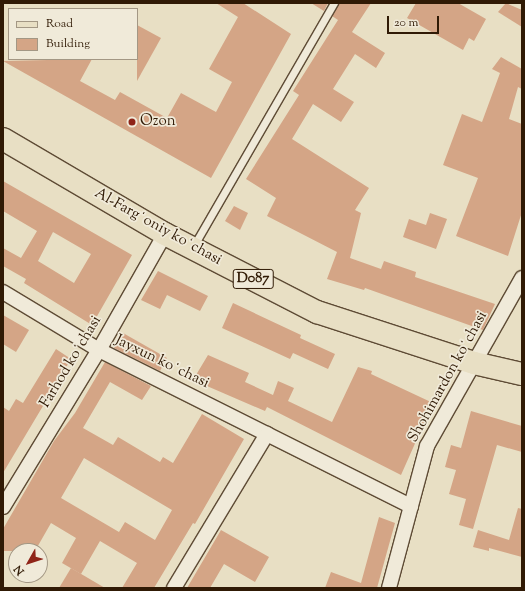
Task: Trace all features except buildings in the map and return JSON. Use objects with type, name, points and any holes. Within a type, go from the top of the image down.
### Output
[{"type":"main road","name":"Al-Fargʻoniy koʻchasi","points":[[3,139],[165,234],[317,312],[474,364],[522,374]]},
{"type":"street","name":"Farhod koʻchasi","points":[[3,507],[99,350],[165,234]]},
{"type":"street","name":"Shohimardon koʻchasi","points":[[389,588],[428,446],[522,278]]},
{"type":"street","name":"Jayxun koʻchasi","points":[[3,292],[99,350],[411,506]]},
{"type":"street","points":[[174,588],[267,434]]},
{"type":"lane","points":[[193,248],[334,3]]},
{"type":"place","name":"Ozon","points":[[132,122]]}]
